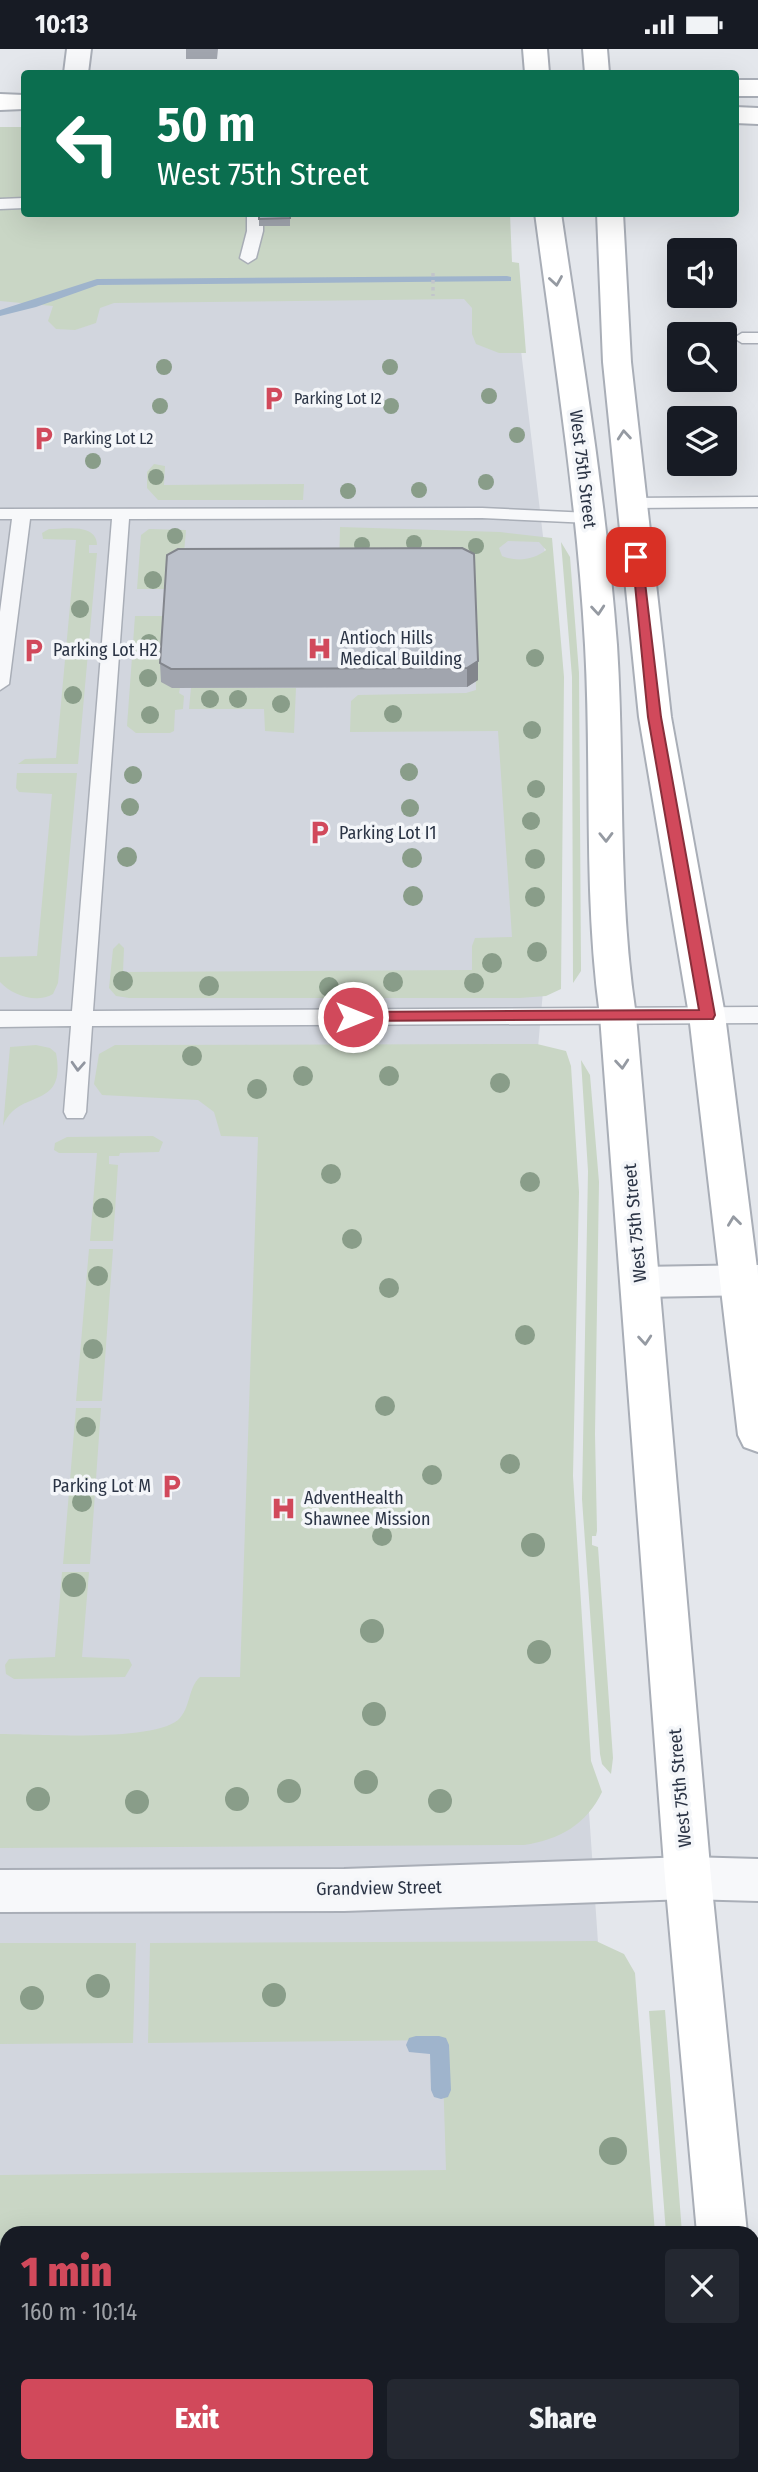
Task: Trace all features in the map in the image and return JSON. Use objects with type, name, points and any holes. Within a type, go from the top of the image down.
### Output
[{"type":"main road","points":[[535,49],[537,70]]},
{"type":"main road","points":[[595,49],[597,70]]},
{"type":"main road","points":[[739,88],[758,88]]},
{"type":"main road","points":[[0,102],[21,102]]},
{"type":"main road","points":[[739,115],[758,115]]},
{"type":"main road","name":"West 75th Street","points":[[549,217],[590,518],[601,647],[609,954],[618,1016],[688,1878],[721,2226]]},
{"type":"main road","points":[[610,217],[617,362],[654,717],[707,1015],[750,1280],[758,1435]]},
{"type":"street","points":[[76,70],[79,49]]},
{"type":"street","points":[[640,1282],[750,1280]]},
{"type":"street","name":"Grandview Street","points":[[0,1891],[344,1890],[688,1878],[758,1880]]},
{"type":"lane","points":[[0,204],[21,203]]},
{"type":"lane","points":[[248,258],[255,231],[255,217]]},
{"type":"lane","points":[[630,503],[758,502]]},
{"type":"lane","points":[[0,684],[22,513]]},
{"type":"lane","points":[[75,1112],[121,513]]},
{"type":"lane","points":[[0,514],[482,513],[590,518]]},
{"type":"lane","points":[[0,1019],[758,1015]]},
{"type":"path","points":[[433,273],[433,296]]},
{"type":"shaded area","name":"AdventHealth Shawnee Mission","points":[[512,274],[547,570],[544,980],[537,1059],[599,1957],[646,2226],[0,2226],[0,279]]},
{"type":"green space","points":[[0,127],[21,127],[21,217],[510,217],[512,262],[519,263],[526,353],[499,353],[476,344],[472,334],[472,308],[464,299],[114,303],[100,308],[96,323],[75,330],[56,329],[48,321],[53,306],[0,301]]},
{"type":"green space","points":[[154,464],[165,466],[164,485],[304,484],[303,500],[158,500],[147,488],[147,472]]},
{"type":"green space","points":[[340,527],[500,532],[552,538],[564,677],[561,989],[546,996],[520,998],[116,996],[109,988],[113,949],[119,943],[124,948],[123,972],[472,970],[472,946],[475,938],[512,937],[498,731],[350,732],[351,701],[358,695],[466,693],[476,690],[473,573],[339,568]],"holes":[[[508,541],[539,542],[546,550],[525,559],[502,556],[499,548]]]},
{"type":"green space","points":[[49,529],[86,530],[96,538],[97,545],[89,545],[89,553],[97,553],[78,764],[18,764],[25,759],[56,758],[76,540],[43,539],[42,533]]},
{"type":"green space","points":[[149,529],[186,530],[184,553],[167,589],[137,589],[141,535]]},
{"type":"green space","points":[[561,542],[570,557],[579,673],[581,971],[573,983],[572,677]]},
{"type":"green space","points":[[135,616],[166,616],[172,688],[180,688],[179,693],[184,696],[183,709],[175,710],[174,731],[170,733],[136,733],[127,726]]},
{"type":"green space","points":[[191,688],[296,688],[294,733],[265,731],[264,709],[189,709]]},
{"type":"green space","points":[[17,773],[77,773],[58,983],[53,994],[39,998],[25,997],[0,982],[0,957],[37,956],[52,794],[19,792],[16,788]]},
{"type":"green space","points":[[537,1044],[566,1051],[571,1066],[579,1192],[573,1476],[591,1761],[602,1792],[596,1803],[580,1822],[570,1829],[549,1839],[524,1845],[0,1848],[0,1734],[120,1734],[164,1727],[182,1715],[193,1686],[200,1677],[240,1677],[258,1137],[221,1136],[214,1112],[198,1100],[102,1095],[94,1084],[99,1054],[115,1045]]},
{"type":"green space","points":[[36,1045],[50,1048],[56,1053],[57,1071],[54,1084],[48,1092],[19,1106],[3,1126],[10,1047]]},
{"type":"green space","points":[[581,1060],[590,1075],[599,1182],[595,1434],[597,1531],[596,1536],[592,1536],[592,1545],[598,1547],[613,1758],[611,1774],[602,1764],[600,1754],[582,1499],[588,1171]]},
{"type":"green space","points":[[153,1136],[163,1142],[159,1152],[120,1153],[119,1156],[109,1156],[109,1164],[118,1165],[113,1241],[90,1241],[97,1153],[59,1153],[54,1150],[55,1143],[67,1137]]},
{"type":"green space","points":[[89,1249],[113,1249],[102,1401],[76,1401]]},
{"type":"green space","points":[[76,1408],[101,1408],[90,1564],[63,1564]]},
{"type":"green space","points":[[62,1572],[89,1572],[82,1657],[129,1659],[132,1665],[125,1677],[14,1679],[6,1674],[5,1665],[9,1659],[55,1657]]},
{"type":"green space","points":[[596,1941],[624,1954],[635,1973],[654,2226],[0,2226],[0,2175],[446,2170],[442,2040],[148,2043],[150,1943]]},
{"type":"green space","points":[[0,1943],[136,1943],[133,2043],[0,2044]]},
{"type":"green space","points":[[665,2010],[681,2226],[665,2226],[649,2011]]},
{"type":"building","points":[[259,217],[290,217],[290,218]]},
{"type":"building","name":"Antioch Hills Medical Building","points":[[462,548],[474,554],[478,661],[467,668],[171,669],[160,663],[167,555],[178,549]]},
{"type":"waterway","points":[[0,313],[32,305],[97,282],[507,279]]},
{"type":"waterway","points":[[416,2045],[439,2045],[441,2090]]},
{"type":"place","name":"Parking Lot I2","points":[[274,398]]},
{"type":"place","name":"Parking Lot L2","points":[[43,438]]},
{"type":"place","name":"Antioch Hills Medical Building","points":[[320,648]]},
{"type":"place","name":"Parking Lot H2","points":[[33,650]]},
{"type":"place","name":"Parking Lot I1","points":[[319,833]]},
{"type":"place","name":"Parking Lot M","points":[[171,1486]]},
{"type":"place","name":"AdventHealth Shawnee Mission","points":[[284,1508]]},
{"type":"route","points":[[353,1017],[707,1015],[654,717],[636,557]]}]
